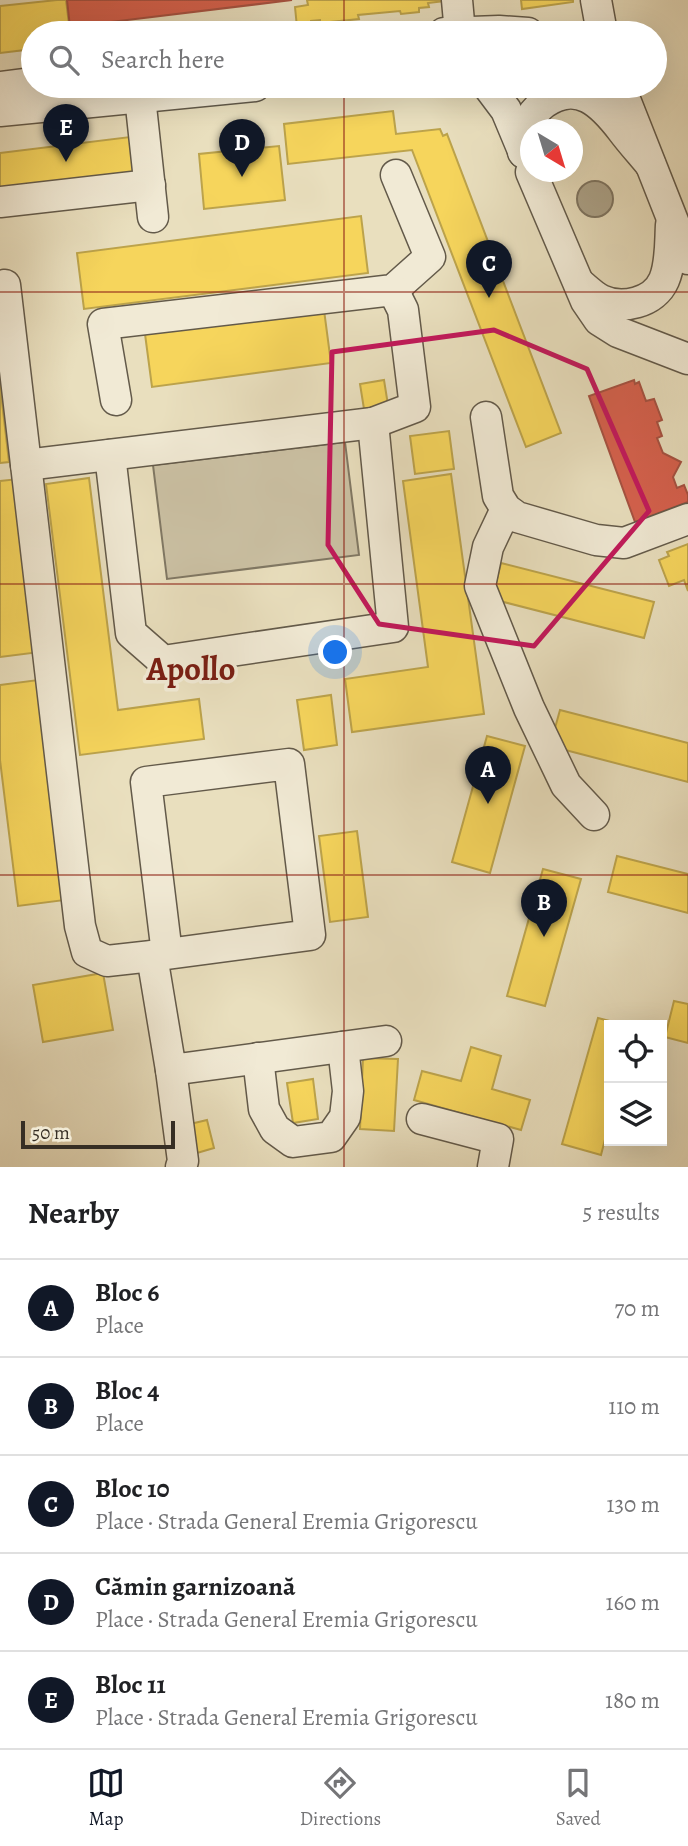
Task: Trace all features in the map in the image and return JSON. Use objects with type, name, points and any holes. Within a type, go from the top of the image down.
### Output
[{"type":"street","points":[[456,21],[457,0]]},
{"type":"street","points":[[0,87],[21,84]]},
{"type":"street","points":[[0,111],[130,98]]},
{"type":"street","points":[[140,98],[153,217]]},
{"type":"street","points":[[498,98],[520,144]]},
{"type":"street","points":[[531,119],[542,105],[553,98]]},
{"type":"street","points":[[589,98],[600,104],[650,164]]},
{"type":"street","points":[[623,98],[688,259]]},
{"type":"street","points":[[116,400],[103,324],[393,290],[430,257],[396,175]]},
{"type":"street","points":[[536,182],[586,301],[599,320],[618,332],[688,359]]},
{"type":"street","points":[[0,202],[149,185]]},
{"type":"street","points":[[577,280],[590,293],[622,305],[656,292],[667,274],[671,219]]},
{"type":"street","points":[[5,285],[79,912],[87,952],[107,961],[159,955],[310,935],[289,764],[146,782],[159,955],[183,1161],[181,1167]]},
{"type":"street","points":[[26,465],[373,423],[415,407],[404,310],[393,290]]},
{"type":"street","points":[[486,417],[498,495],[506,509],[517,517],[596,540],[624,543],[688,519]]},
{"type":"street","points":[[110,455],[131,633],[163,661],[393,627],[373,423]]},
{"type":"street","points":[[506,509],[488,547],[480,586],[529,708],[566,785],[594,815]]},
{"type":"street","points":[[171,1070],[386,1041]]},
{"type":"street","points":[[258,1058],[264,1109],[275,1129],[293,1142],[331,1137],[345,1116],[348,1091],[343,1047]]},
{"type":"street","points":[[422,1119],[498,1139],[493,1167]]},
{"type":"highlighted area","points":[[494,330],[587,369],[649,511],[534,646],[379,624],[328,545],[332,352]]},
{"type":"shaded area","points":[[595,181],[607,187],[613,199],[607,211],[595,217],[583,211],[577,199],[583,187]]},
{"type":"shaded area","points":[[345,442],[359,555],[167,579],[153,465]]},
{"type":"building: Homes","points":[[66,0],[69,21],[21,21],[21,50],[0,53],[0,6]]},
{"type":"building: Homes","points":[[307,0],[444,0],[428,3],[429,7],[419,8],[419,12],[358,15],[359,19],[340,21],[296,21],[295,7],[308,5]]},
{"type":"building: Homes","points":[[521,0],[573,0],[573,2],[522,9]]},
{"type":"building: Homes","points":[[393,111],[396,134],[440,129],[443,136],[447,134],[561,433],[526,447],[412,150],[288,164],[284,124]]},
{"type":"building: Homes","points":[[130,137],[134,172],[0,188],[0,153]]},
{"type":"building: Homes","points":[[279,146],[285,200],[204,209],[199,154]]},
{"type":"building: Homes","points":[[361,216],[368,273],[84,309],[77,253]]},
{"type":"building: Homes","points":[[324,310],[331,363],[152,387],[145,334]]},
{"type":"building: Homes","points":[[384,380],[388,405],[364,409],[360,384]]},
{"type":"building: Homes","points":[[0,385],[9,462],[0,463]]},
{"type":"building: Homes","points":[[449,431],[454,469],[415,474],[410,436]]},
{"type":"building: Homes","points":[[451,474],[484,714],[352,732],[345,679],[428,667],[403,481]]},
{"type":"building: Homes","points":[[89,478],[118,710],[199,699],[204,739],[80,755],[46,484]]},
{"type":"building: Homes","points":[[18,479],[40,652],[0,657],[0,481]]},
{"type":"building: Homes","points":[[688,544],[688,591],[684,580],[669,586],[659,560],[669,556],[667,552]]},
{"type":"building: Homes","points":[[501,563],[654,602],[644,638],[492,599]]},
{"type":"building: Homes","points":[[38,680],[65,900],[18,906],[0,760],[0,685]]},
{"type":"building: Homes","points":[[331,695],[337,745],[304,750],[297,700]]},
{"type":"building: Homes","points":[[560,710],[688,743],[688,782],[550,746]]},
{"type":"building: Homes","points":[[487,736],[525,746],[490,873],[452,862]]},
{"type":"building: Homes","points":[[357,831],[368,917],[330,922],[319,836]]},
{"type":"building: Homes","points":[[617,856],[688,874],[688,913],[608,892]]},
{"type":"building: Homes","points":[[543,869],[581,879],[545,1006],[507,996]]},
{"type":"building: Homes","points":[[103,973],[113,1030],[43,1042],[33,985]]},
{"type":"building: Homes","points":[[674,1001],[688,1004],[688,1043],[667,1038]]},
{"type":"building: Homes","points":[[598,1018],[606,1020],[604,1143],[601,1155],[562,1144]]},
{"type":"building: Homes","points":[[471,1047],[501,1056],[492,1089],[530,1100],[521,1130],[414,1100],[422,1071],[461,1081]]},
{"type":"building: Homes","points":[[363,1058],[398,1059],[394,1131],[360,1129]]},
{"type":"building: Homes","points":[[313,1079],[318,1119],[293,1123],[287,1083]]},
{"type":"building: Homes","points":[[207,1120],[214,1148],[197,1153],[190,1124]]},
{"type":"building: Shops","points":[[67,0],[292,0],[119,21],[69,21]]},
{"type":"building: Shops","points":[[634,380],[635,384],[639,382],[646,401],[654,399],[662,420],[657,422],[662,436],[657,438],[663,453],[681,462],[673,477],[677,488],[684,485],[688,495],[688,502],[635,522],[589,396]]},
{"type":"place","name":"Bloc 11","points":[[66,162]]},
{"type":"place","name":"Cămin garnizoană","points":[[242,177]]},
{"type":"place","name":"Bloc 10","points":[[489,298]]},
{"type":"place","name":"Bloc 6","points":[[488,804]]},
{"type":"place","name":"Bloc 4","points":[[544,937]]},
{"type":"district","name":"Apollo","points":[[191,668]]}]
